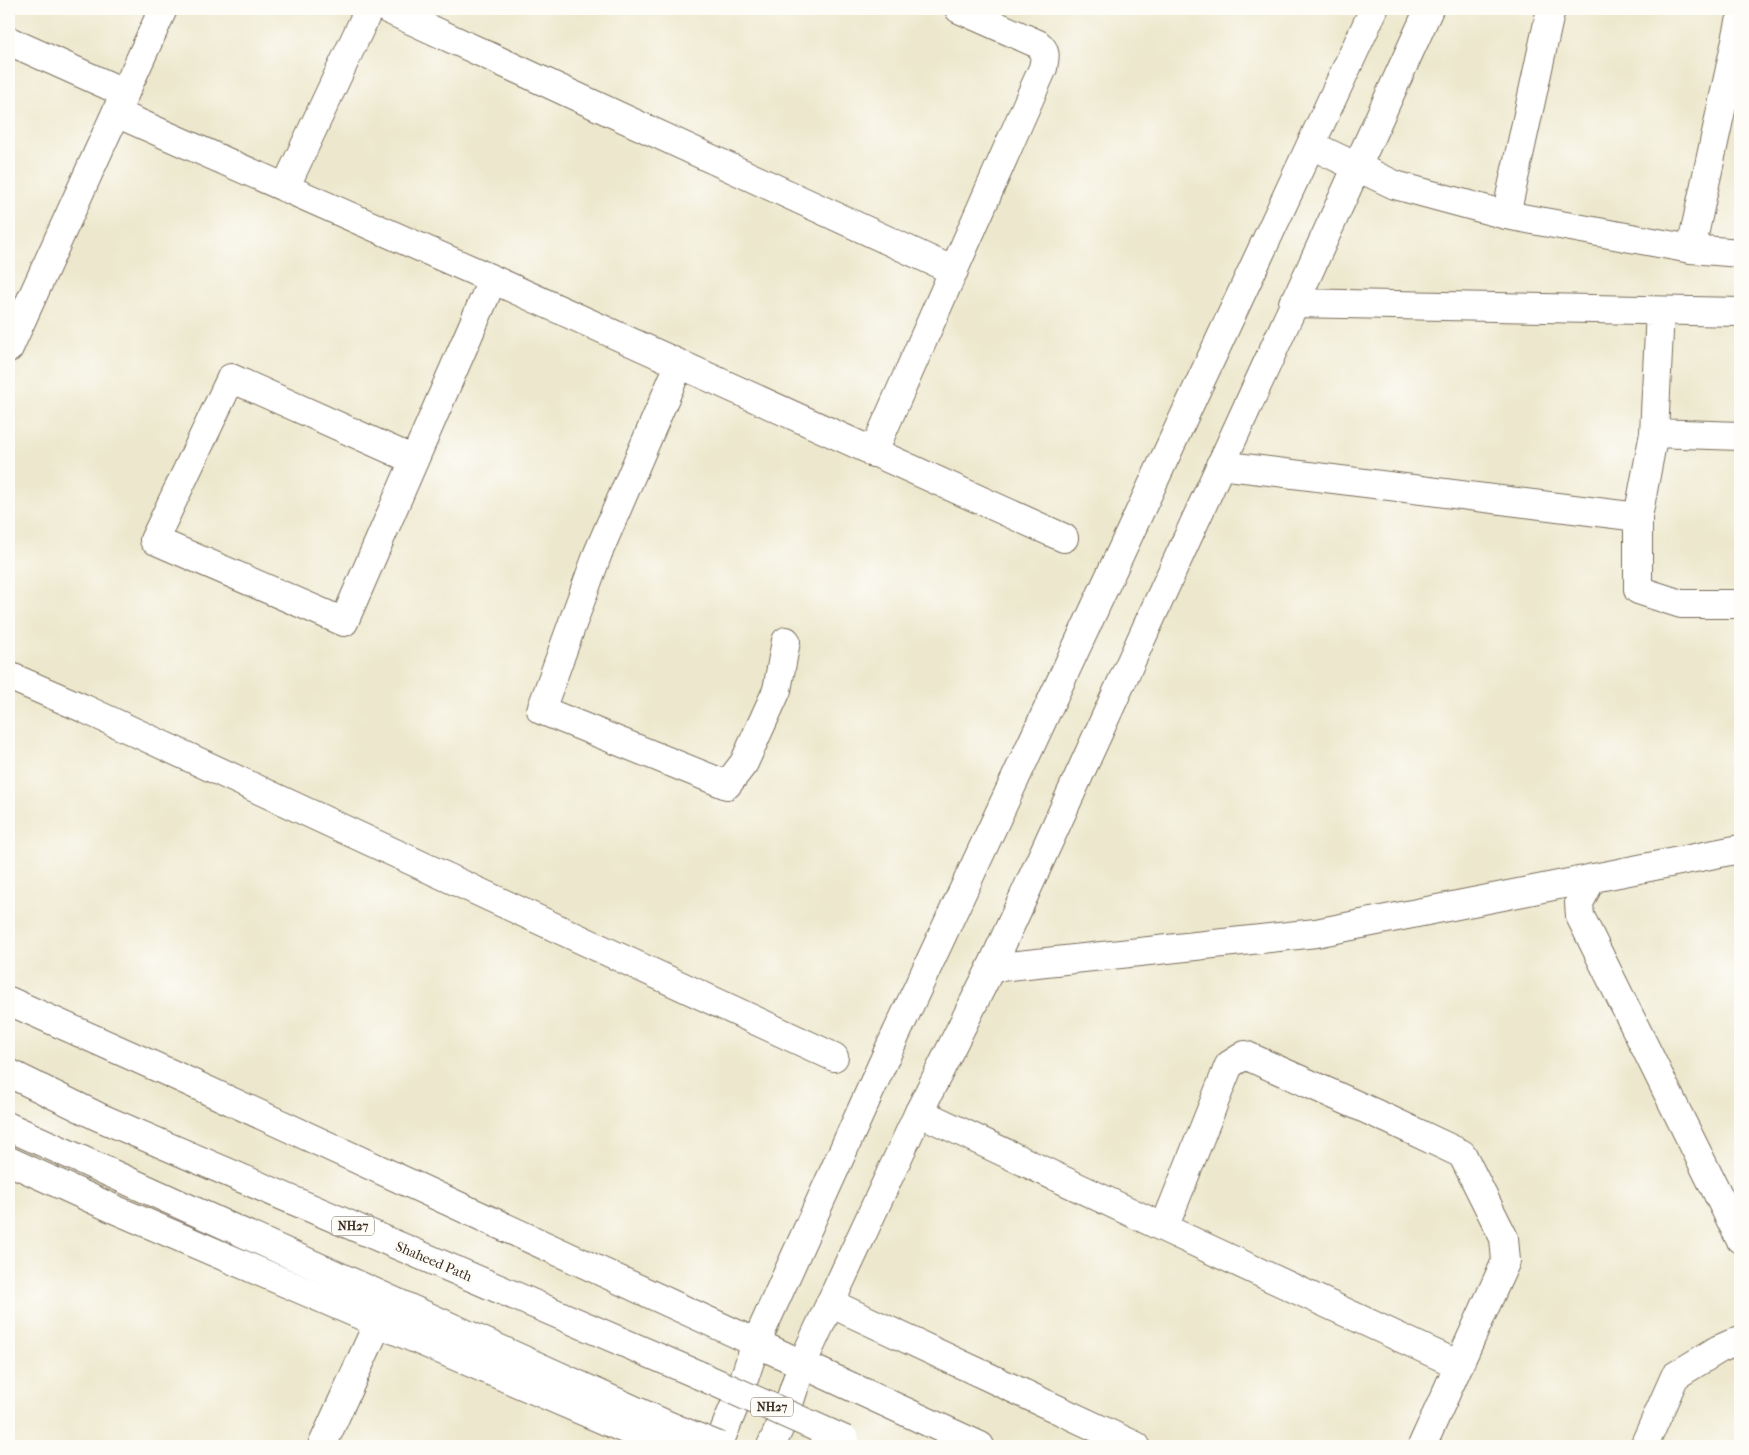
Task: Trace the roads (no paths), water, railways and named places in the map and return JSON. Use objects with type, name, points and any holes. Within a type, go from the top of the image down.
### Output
[{"type":"main road","points":[[9,348],[163,9]]},
{"type":"main road","points":[[286,188],[369,9]]},
{"type":"main road","points":[[387,9],[954,270]]},
{"type":"main road","points":[[873,453],[1043,68],[1046,55],[1043,48],[1038,44],[959,9]]},
{"type":"main road","points":[[9,1161],[114,1209],[378,1323],[657,1440],[719,1446],[756,1343],[889,1049],[1374,9]]},
{"type":"main road","points":[[771,1446],[785,1416],[802,1364],[919,1112],[991,968],[1429,9]]},
{"type":"main road","points":[[1506,215],[1551,9]]},
{"type":"main road","points":[[1691,249],[1739,30]]},
{"type":"main road","points":[[9,40],[120,103],[286,188],[1064,538]]},
{"type":"main road","points":[[1311,145],[1396,185],[1506,215],[1691,249],[1740,253]]},
{"type":"main road","points":[[414,460],[231,378],[154,540],[344,622],[492,280]]},
{"type":"main road","points":[[1294,303],[1740,312]]},
{"type":"main road","points":[[1660,311],[1654,433],[1638,517],[1638,590],[1681,604],[1740,604]]},
{"type":"main road","points":[[678,365],[598,552],[541,710],[727,785],[744,763],[777,690],[786,640]]},
{"type":"main road","points":[[1654,433],[1740,436]]},
{"type":"main road","points":[[1220,465],[1638,517]]},
{"type":"main road","points":[[9,676],[85,709],[834,1056]]},
{"type":"main road","points":[[991,968],[1316,933],[1740,849]]},
{"type":"main road","points":[[1592,878],[1579,903],[1580,916],[1740,1239]]},
{"type":"main road","points":[[9,1001],[172,1074],[980,1446]]},
{"type":"main road","points":[[1164,1228],[1230,1065],[1245,1055],[1462,1154],[1504,1238],[1506,1261],[1422,1446]]},
{"type":"main road","name":"Shaheed Path","points":[[9,1074],[109,1121],[699,1374],[852,1443]]},
{"type":"main road","points":[[919,1112],[1459,1365]]},
{"type":"main road","points":[[9,1126],[657,1440]]},
{"type":"main road","points":[[830,1303],[1136,1446]]},
{"type":"main road","points":[[322,1446],[378,1323]]},
{"type":"main road","points":[[1644,1446],[1674,1376],[1719,1349],[1740,1340]]}]
